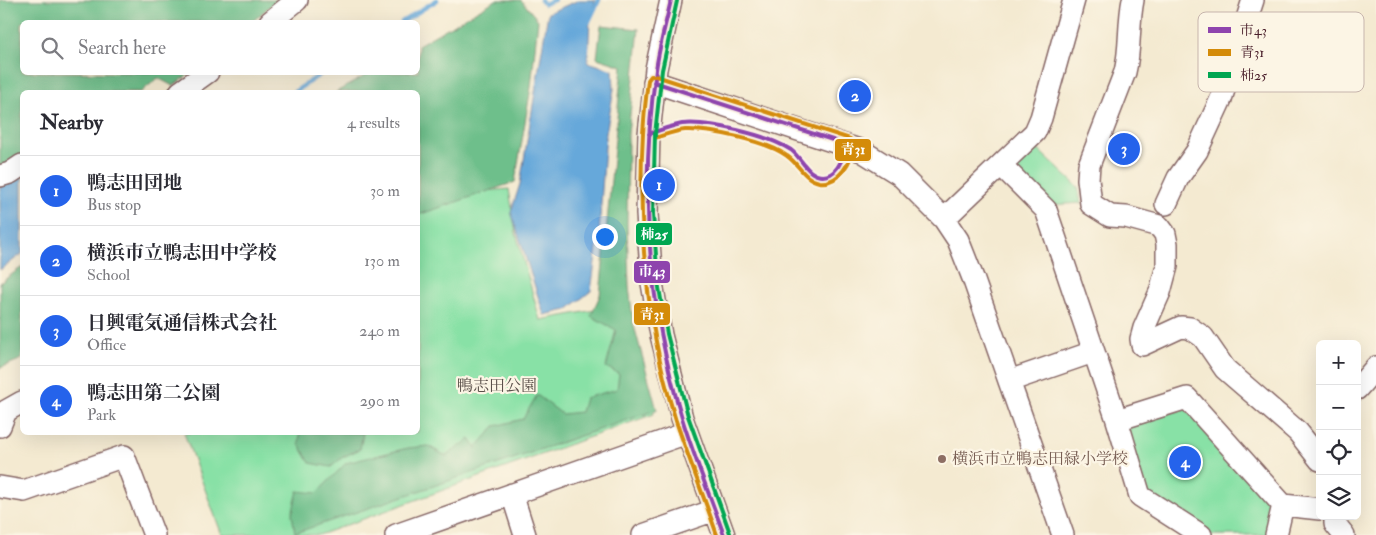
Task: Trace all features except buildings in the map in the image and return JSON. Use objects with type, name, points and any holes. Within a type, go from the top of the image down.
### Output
[{"type":"street","points":[[273,20],[298,0]]},
{"type":"street","points":[[671,0],[654,82],[649,134],[647,214],[652,283],[661,335],[682,418],[724,535]]},
{"type":"street","points":[[944,219],[1035,132],[1041,118],[1074,0]]},
{"type":"street","points":[[1133,0],[1130,12],[1129,56],[1125,72],[1089,165],[1088,179],[1091,204],[1110,216],[1126,217],[1160,226],[1165,234],[1167,266],[1160,292],[1144,328],[1142,345],[1181,327],[1190,328],[1202,337],[1225,369],[1298,432],[1316,455]]},
{"type":"street","points":[[1249,12],[1253,0]]},
{"type":"street","points":[[189,90],[205,75]]},
{"type":"street","points":[[654,82],[862,151],[899,174],[944,219],[958,240],[973,278],[1063,535]]},
{"type":"street","points":[[1166,204],[1178,178],[1197,150],[1223,92]]},
{"type":"street","points":[[0,176],[10,173],[20,166]]},
{"type":"street","points":[[1001,166],[1046,210],[1117,420],[1140,496],[1187,531]]},
{"type":"street","points":[[1009,381],[1093,352]]},
{"type":"street","points":[[1360,385],[1376,367]]},
{"type":"street","points":[[1117,420],[1187,398],[1283,505],[1316,509]]},
{"type":"street","points":[[0,426],[6,411],[20,403]]},
{"type":"street","points":[[396,535],[422,531],[512,494],[687,433]]},
{"type":"street","points":[[0,486],[24,492],[124,456],[154,535]]},
{"type":"street","points":[[512,494],[525,535]]},
{"type":"street","points":[[1276,535],[1283,505]]},
{"type":"street","points":[[643,535],[715,510]]},
{"type":"street","points":[[1335,520],[1335,524],[1344,535]]},
{"type":"green space","points":[[0,0],[277,0],[254,20],[20,20],[20,75],[188,75],[173,86],[158,78],[143,90],[20,90],[20,168],[0,178]]},
{"type":"green space","points":[[496,0],[521,0],[538,20],[531,87],[515,182],[420,214],[420,90],[340,90],[366,75],[420,75],[420,44]]},
{"type":"green space","points":[[601,25],[639,29],[628,134],[627,224],[629,286],[633,322],[657,410],[295,533],[292,514],[298,491],[317,493],[346,463],[408,448],[428,446],[446,456],[470,439],[476,448],[495,426],[523,419],[537,395],[562,414],[581,412],[585,398],[617,389],[619,374],[606,367],[616,330],[591,316],[600,295],[622,66],[597,58]]},
{"type":"green space","points":[[1033,145],[1078,187],[1081,203],[1051,205],[1014,170],[1015,161]]},
{"type":"green space","name":"鴨志田公園","points":[[509,189],[516,233],[540,320],[623,305],[654,414],[319,535],[222,535],[185,435],[420,435],[420,196]]},
{"type":"green space","points":[[20,268],[20,360],[0,368],[0,283]]},
{"type":"green space","points":[[1186,409],[1268,501],[1273,513],[1268,535],[1211,535],[1145,493],[1126,431],[1131,423]]},
{"type":"green space","points":[[300,435],[363,435],[360,449],[343,457],[331,467],[310,463],[299,444]]},
{"type":"water","points":[[579,0],[595,0],[590,19],[588,62],[613,70],[614,89],[606,133],[599,233],[591,291],[567,310],[544,315],[511,212],[520,184],[548,13]]},
{"type":"water","points":[[20,176],[20,255],[0,270],[0,186]]},
{"type":"waterway","points":[[405,20],[437,0]]},
{"type":"waterway","points":[[541,0],[544,4],[554,0]]},
{"type":"waterway","points":[[588,23],[599,0]]},
{"type":"waterway","points":[[297,90],[320,75]]},
{"type":"transit line","name":"市43","points":[[671,0],[657,61],[648,158],[648,202],[654,289],[670,375],[682,418],[724,535]]},
{"type":"transit line","name":"柿25","points":[[677,1],[662,70],[655,134],[653,214],[658,282],[667,334],[688,416],[730,533]]},
{"type":"transit line","name":"青31","points":[[655,138],[677,131],[696,130],[753,141],[766,145],[787,156],[805,175],[819,182],[833,180],[838,176],[851,158],[854,144],[850,139],[656,76],[651,76],[648,80],[644,122],[642,209],[644,252],[655,338],[664,380],[676,421],[717,535]]},
{"type":"transit line","name":"市43","points":[[649,134],[682,124],[707,125],[738,130],[781,144],[795,153],[809,170],[823,176],[833,173],[842,160],[848,145],[654,82]]},
{"type":"place","name":"横浜市立鴨志田中学校","points":[[855,96]]},
{"type":"place","name":"日興電気通信株式会社","points":[[1124,149]]},
{"type":"place","name":"鴨志田団地","points":[[659,185]]},
{"type":"place","name":"横浜市立鴨志田緑小学校","points":[[942,459]]},
{"type":"place","name":"鴨志田第二公園","points":[[1185,462]]}]
